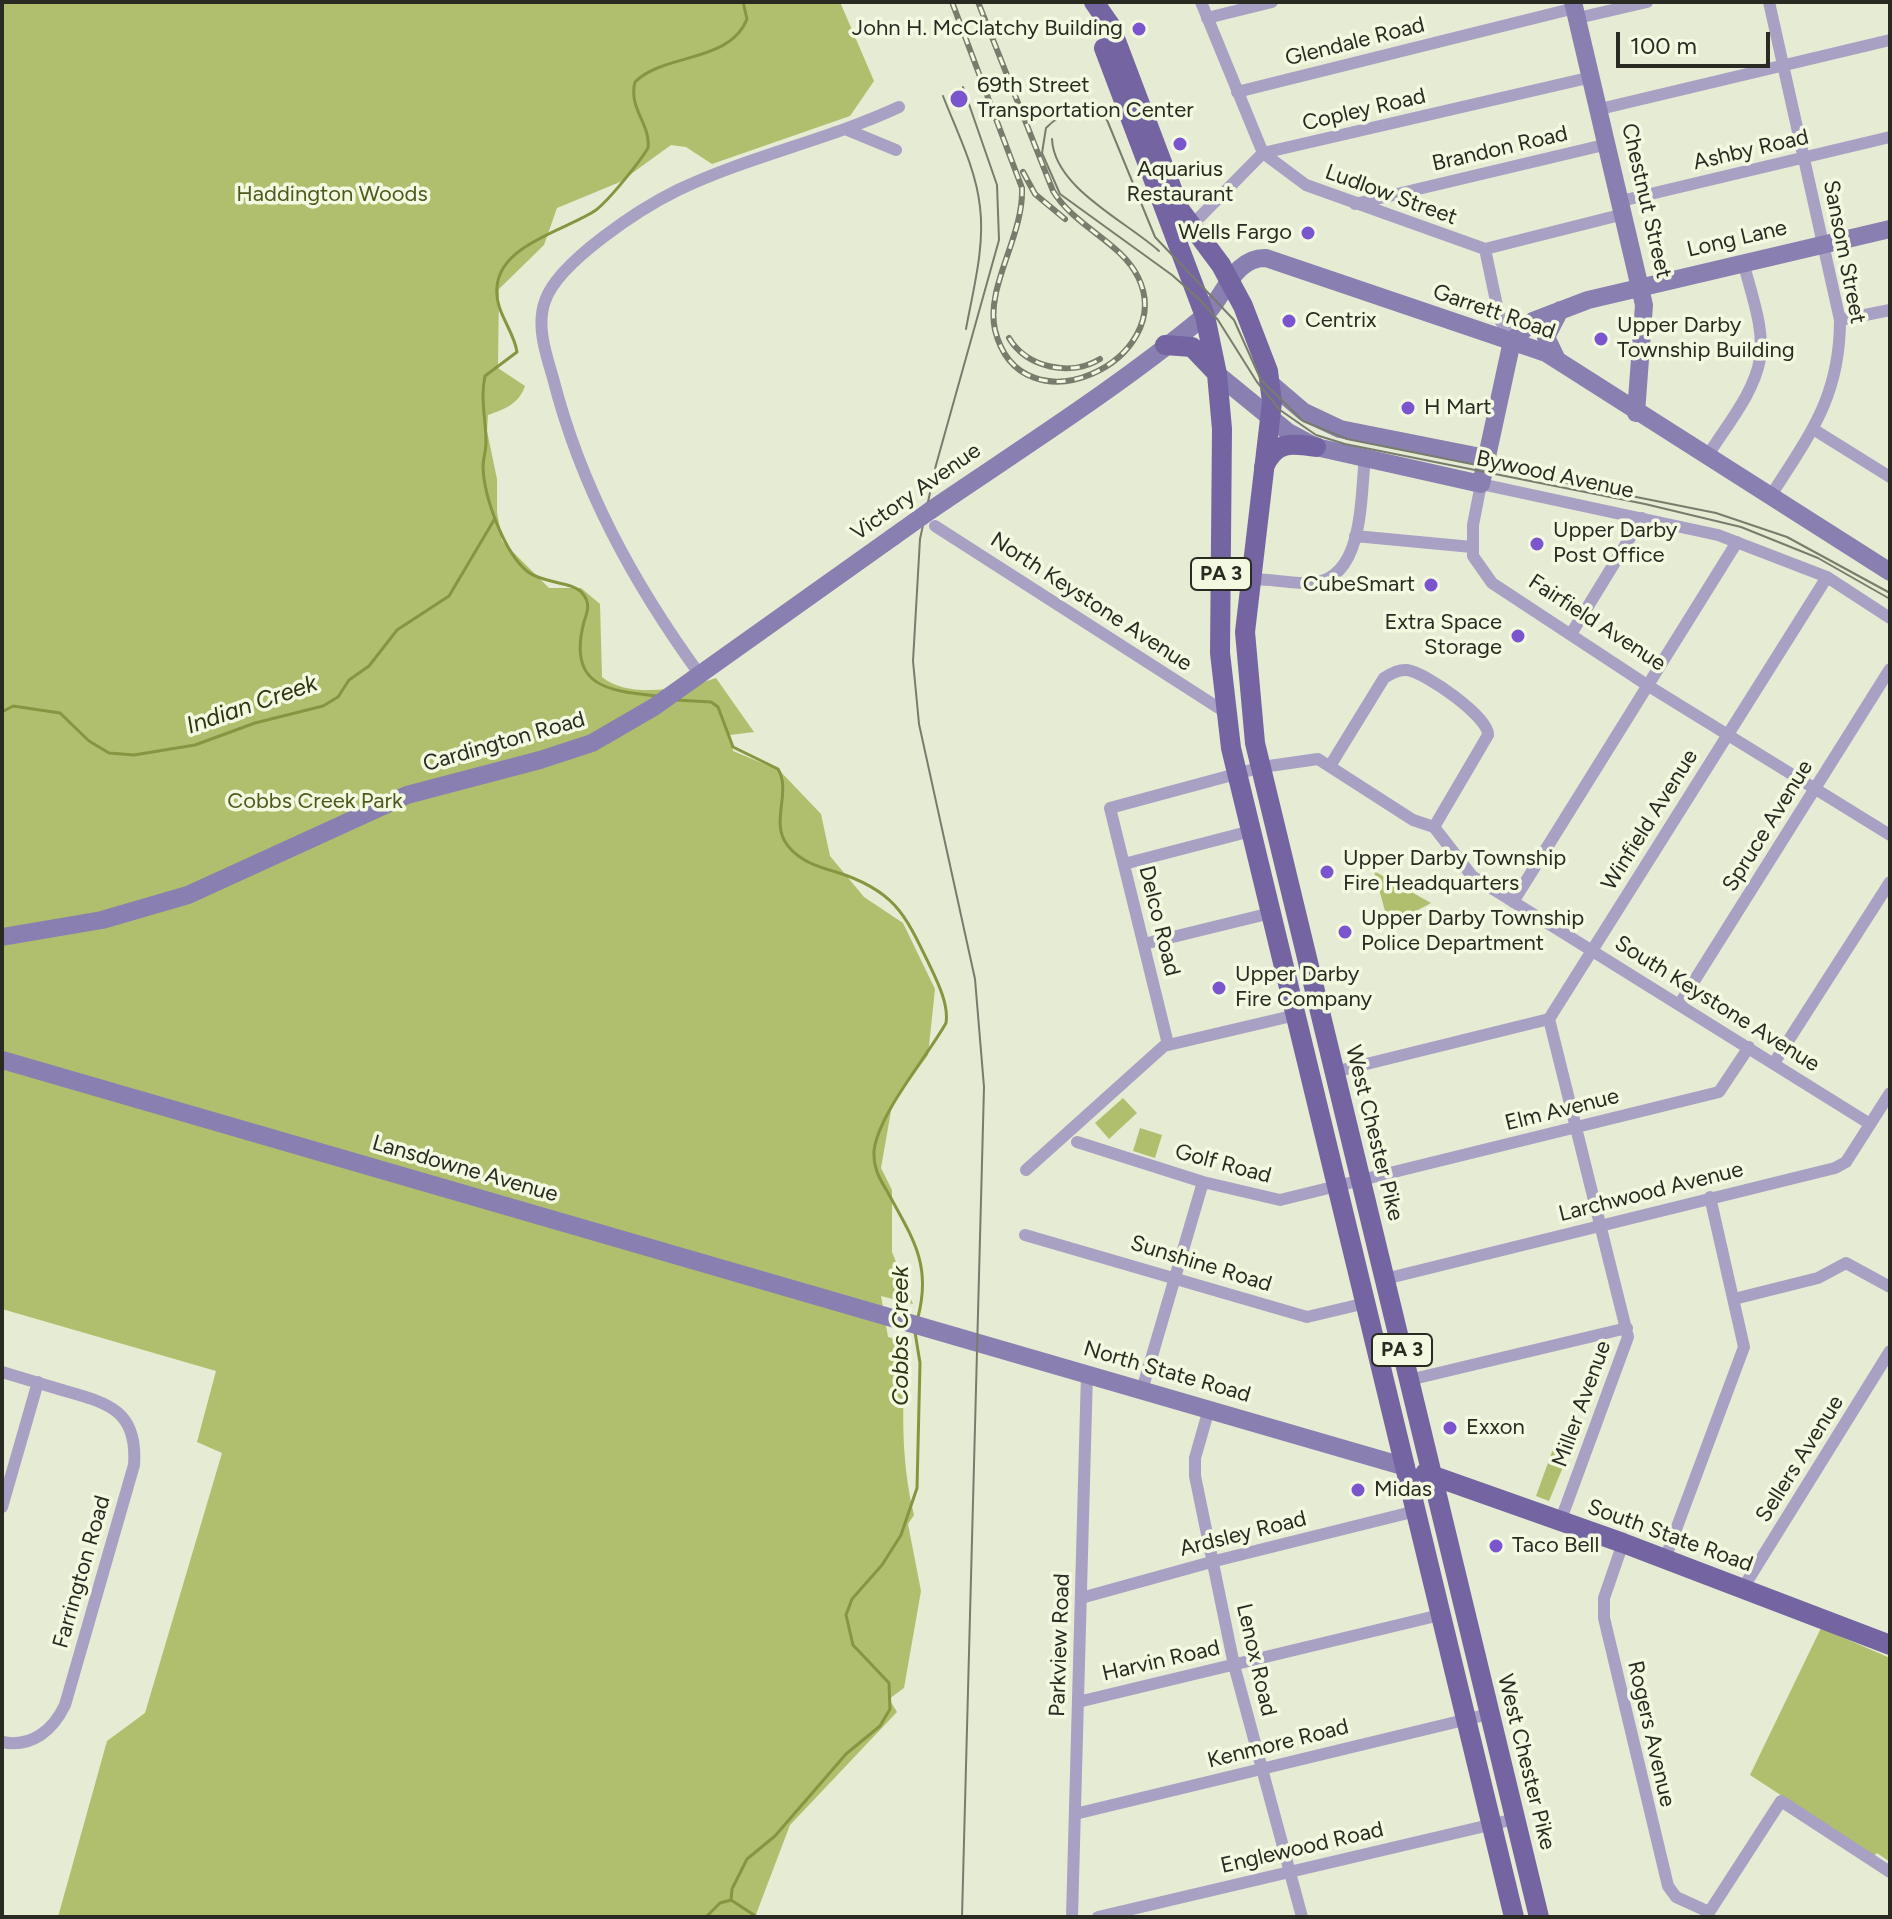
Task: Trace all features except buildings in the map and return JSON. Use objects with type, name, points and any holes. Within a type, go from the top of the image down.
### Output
[{"type":"main road","name":"PA 3","points":[[1094,2],[1097,30],[1183,231],[1205,316],[1217,374],[1222,429],[1220,585],[1225,712],[1237,774],[1514,1917]]},
{"type":"main road","name":"West Chester Pike","points":[[1183,231],[1230,281],[1270,383],[1270,417],[1250,577],[1245,651],[1251,717],[1539,1917]]},
{"type":"main road","points":[[1165,345],[1192,347],[1217,374]]},
{"type":"main road","points":[[1264,467],[1272,451],[1282,445],[1316,447]]},
{"type":"main road","points":[[1286,974],[1309,968]]},
{"type":"main road","name":"South State Road","points":[[1406,1467],[1623,1543],[1890,1645]]},
{"type":"street","points":[[1183,231],[1263,153],[1201,2]]},
{"type":"street","points":[[1207,18],[1272,2]]},
{"type":"street","name":"Glendale Road","points":[[1237,92],[1575,9],[1647,2]]},
{"type":"street","name":"Sansom Street","points":[[1769,2],[1840,320],[1836,379],[1813,429],[1770,497]]},
{"type":"street","name":"Chestnut Street","points":[[1575,9],[1641,287],[1643,349],[1636,413]]},
{"type":"street","points":[[1600,109],[1890,40]]},
{"type":"street","name":"Copley Road","points":[[1263,153],[1592,77]]},
{"type":"street","points":[[694,679],[627,564],[590,491],[563,415],[544,345],[541,321],[544,302],[554,284],[571,265],[656,202],[688,186],[899,107]]},
{"type":"street","points":[[845,129],[896,150]]},
{"type":"street","name":"Ashby Road","points":[[1485,249],[1622,207],[1890,137]]},
{"type":"street","name":"Brandon Road","points":[[1355,204],[1608,144]]},
{"type":"street","name":"Ludlow Street","points":[[1263,153],[1306,185],[1485,249]]},
{"type":"street","name":"Long Lane","points":[[1512,341],[1533,321],[1560,309],[1743,261],[1890,229]]},
{"type":"street","points":[[1355,536],[1472,547],[1486,458],[1512,341],[1500,320],[1485,249]]},
{"type":"street","name":"Garrett Road","points":[[1230,281],[1251,261],[1272,259],[1512,341],[1557,360],[1890,572]]},
{"type":"street","points":[[1707,457],[1745,395],[1760,359],[1757,321],[1743,261]]},
{"type":"street","name":"Victory Avenue","points":[[654,707],[893,537],[933,518],[1205,316],[1230,281]]},
{"type":"street","points":[[1557,360],[1546,337],[1560,309]]},
{"type":"street","points":[[1840,320],[1890,310]]},
{"type":"street","name":"Bywood Avenue","points":[[1217,374],[1270,417],[1316,447],[1642,518],[1737,542],[1827,577],[1890,618]]},
{"type":"street","name":"Bywood Avenue","points":[[1270,383],[1304,412],[1340,429],[1486,458]]},
{"type":"street","points":[[1813,429],[1890,477]]},
{"type":"street","points":[[1220,585],[1250,577],[1318,582],[1344,565],[1355,536],[1365,458]]},
{"type":"street","name":"North Keystone Avenue","points":[[933,518],[1225,712]]},
{"type":"street","points":[[1571,634],[1642,518]]},
{"type":"street","points":[[1513,902],[1737,542]]},
{"type":"street","name":"Fairfield Avenue","points":[[1472,547],[1477,566],[1492,583],[1647,685],[1890,835]]},
{"type":"street","name":"Winfield Avenue","points":[[1549,1019],[1827,577]]},
{"type":"street","name":"Spruce Avenue","points":[[1679,1005],[1890,669]]},
{"type":"street","points":[[1330,766],[1384,678],[1397,670],[1415,672],[1478,714],[1489,728],[1488,735],[1434,827]]},
{"type":"street","name":"Cardington Road","points":[[2,937],[102,920],[188,895],[288,852],[365,811],[450,782],[575,749],[608,735],[654,707]]},
{"type":"street","name":"South Keystone Avenue","points":[[1110,808],[1221,781],[1262,767],[1318,759],[1413,820],[1434,827],[1472,876],[1870,1124]]},
{"type":"street","name":"Delco Road","points":[[1110,808],[1168,1044]]},
{"type":"street","points":[[1124,864],[1251,831]]},
{"type":"street","points":[[1774,1063],[1890,882]]},
{"type":"street","points":[[1144,944],[1271,913]]},
{"type":"street","points":[[1026,1170],[1154,1052],[1168,1044],[1296,1015]]},
{"type":"street","points":[[1334,1072],[1549,1019]]},
{"type":"street","name":"Miller Avenue","points":[[1549,1019],[1627,1328],[1626,1345],[1560,1522]]},
{"type":"street","name":"Elm Avenue","points":[[1361,1180],[1719,1092],[1749,1047]]},
{"type":"street","name":"Lansdowne Avenue","points":[[2,1060],[915,1324]]},
{"type":"street","name":"Larchwood Avenue","points":[[1385,1279],[1842,1165],[1890,1093]]},
{"type":"street","name":"Golf Road","points":[[1077,1142],[1203,1182],[1280,1200],[1361,1180]]},
{"type":"street","points":[[1142,1390],[1203,1182]]},
{"type":"street","points":[[1665,1559],[1744,1347],[1710,1197]]},
{"type":"street","name":"Sunshine Road","points":[[1025,1235],[1175,1276],[1307,1317],[1366,1303]]},
{"type":"street","points":[[1734,1299],[1818,1278],[1846,1263],[1890,1287]]},
{"type":"street","name":"North State Road","points":[[915,1324],[1406,1467]]},
{"type":"street","points":[[1409,1380],[1627,1328]]},
{"type":"street","name":"Sellers Avenue","points":[[1743,1588],[1890,1351]]},
{"type":"street","points":[[2,1372],[38,1382],[2,1507]]},
{"type":"street","name":"Parkview Road","points":[[1072,1917],[1087,1373]]},
{"type":"street","name":"Farrington Road","points":[[2,1742],[29,1740],[47,1732],[65,1705],[134,1465],[136,1443],[126,1420],[105,1402],[38,1382]]},
{"type":"street","name":"Lenox Road","points":[[1209,1409],[1195,1458],[1195,1476],[1215,1561],[1234,1665],[1302,1917]]},
{"type":"street","name":"Ardsley Road","points":[[1081,1598],[1416,1511]]},
{"type":"street","name":"Rogers Avenue","points":[[1623,1543],[1604,1598],[1604,1618],[1668,1886],[1676,1897],[1707,1915]]},
{"type":"street","name":"Harvin Road","points":[[1078,1702],[1440,1615]]},
{"type":"street","name":"Kenmore Road","points":[[1075,1814],[1489,1714]]},
{"type":"street","points":[[1707,1915],[1781,1801],[1890,1872]]},
{"type":"street","name":"Englewood Road","points":[[1098,1917],[1515,1819]]},
{"type":"green space","points":[[2,2],[840,2],[874,81],[850,116],[712,164],[686,147],[671,145],[620,182],[557,208],[544,245],[499,289],[498,368],[525,386],[515,402],[488,415],[487,431],[497,479],[497,512],[502,541],[549,588],[581,588],[600,604],[602,677],[613,684],[641,690],[689,686],[716,678],[754,732],[730,735],[733,751],[779,770],[821,814],[830,856],[864,897],[903,923],[935,989],[928,1055],[892,1105],[881,1168],[892,1190],[892,1252],[913,1304],[881,1296],[888,1337],[907,1342],[903,1429],[906,1472],[914,1515],[908,1524],[921,1591],[904,1688],[889,1699],[897,1712],[790,1825],[755,1917],[58,1917],[107,1741],[145,1713],[222,1453],[197,1442],[216,1371],[2,1309]]},
{"type":"green space","points":[[1374,871],[1431,903],[1392,924],[1388,922]]},
{"type":"green space","points":[[1123,1098],[1137,1113],[1109,1139],[1095,1123]]},
{"type":"green space","points":[[1140,1128],[1162,1135],[1155,1158],[1133,1151]]},
{"type":"green space","points":[[1553,1449],[1568,1455],[1549,1501],[1536,1496]]},
{"type":"green space","points":[[1821,1628],[1890,1658],[1890,1862],[1877,1853],[1874,1856],[1750,1775]]},
{"type":"waterway","name":"Cobbs Creek","points":[[657,696],[607,687],[586,672],[581,660],[580,643],[588,608],[583,594],[572,587],[528,572],[503,538],[484,479],[484,384],[485,376],[517,352],[498,304],[497,287],[501,272],[522,249],[596,210],[616,190],[648,148],[646,131],[634,100],[635,82],[662,66],[712,51],[726,43],[738,33],[747,19],[743,2]]},
{"type":"waterway","name":"Indian Creek","points":[[2,712],[13,706],[60,713],[89,741],[109,753],[134,755],[195,745],[255,723],[323,706],[338,697],[349,680],[369,666],[397,630],[449,596],[494,520]]},
{"type":"waterway","name":"Cobbs Creek","points":[[676,700],[711,702],[718,707],[733,747],[778,769],[783,788],[780,828],[788,846],[810,863],[856,879],[885,896],[912,931],[939,985],[946,1008],[946,1023],[884,1120],[874,1151],[879,1177],[911,1237],[921,1266],[923,1281],[918,1317]]},
{"type":"waterway","name":"Cobbs Creek","points":[[757,1917],[731,1900],[732,1889],[747,1859],[775,1836],[846,1754],[880,1726],[890,1709],[889,1683],[853,1645],[846,1615],[852,1599],[882,1565],[901,1535],[917,1488],[920,1363],[915,1332]]},
{"type":"waterway","points":[[706,1917],[720,1903],[731,1900]]},
{"type":"tram line","points":[[962,1917],[984,1087],[975,979],[919,724],[913,661],[920,539],[936,465],[999,240],[997,185],[963,87]]},
{"type":"tram line","points":[[943,96],[970,165],[980,207],[980,253],[966,329]]},
{"type":"tram line","points":[[1890,593],[1787,537],[1716,513],[1347,439],[1303,421],[1261,380],[1234,320],[1155,237],[1107,120],[1092,112],[1076,112],[1060,117],[1046,128],[1042,153],[1060,194],[1172,275],[1199,299],[1218,320],[1257,382],[1280,410],[1316,435],[1345,444],[1645,504],[1741,527],[1818,558],[1890,599]]},
{"type":"tram line","points":[[1052,139],[1056,157],[1078,188],[1159,251]]},
{"type":"railway","points":[[952,2],[1022,188],[1017,224],[995,296],[995,330],[1010,361],[1034,378],[1062,381],[1092,374],[1118,358],[1137,335],[1145,307],[1138,277],[1121,254],[1073,215],[1053,191],[978,2]]},
{"type":"railway","points":[[1023,172],[1035,194],[1065,219]]},
{"type":"railway","points":[[1009,338],[1027,356],[1050,366],[1076,368],[1100,359]]},
{"type":"place","name":"John H. McClatchy Building","points":[[1139,29]]},
{"type":"place","name":"69th Street Transportation Center","points":[[959,99]]},
{"type":"place","name":"Aquarius Restaurant","points":[[1180,144]]},
{"type":"place","name":"Wells Fargo","points":[[1308,233]]},
{"type":"place","name":"Centrix","points":[[1289,321]]},
{"type":"place","name":"Upper Darby Township Building","points":[[1601,339]]},
{"type":"place","name":"H Mart","points":[[1408,408]]},
{"type":"place","name":"Upper Darby Post Office","points":[[1537,544]]},
{"type":"place","name":"CubeSmart","points":[[1431,585]]},
{"type":"place","name":"Extra Space Storage","points":[[1518,636]]},
{"type":"place","name":"Upper Darby Township Fire Headquarters","points":[[1327,872]]},
{"type":"place","name":"Upper Darby Township Police Department","points":[[1345,932]]},
{"type":"place","name":"Upper Darby Fire Company","points":[[1219,988]]},
{"type":"place","name":"Exxon","points":[[1450,1428]]},
{"type":"place","name":"Midas","points":[[1358,1490]]},
{"type":"place","name":"Taco Bell","points":[[1496,1546]]},
{"type":"park label","name":"Haddington Woods","points":[[332,195]]},
{"type":"park label","name":"Cobbs Creek Park","points":[[315,802]]}]
